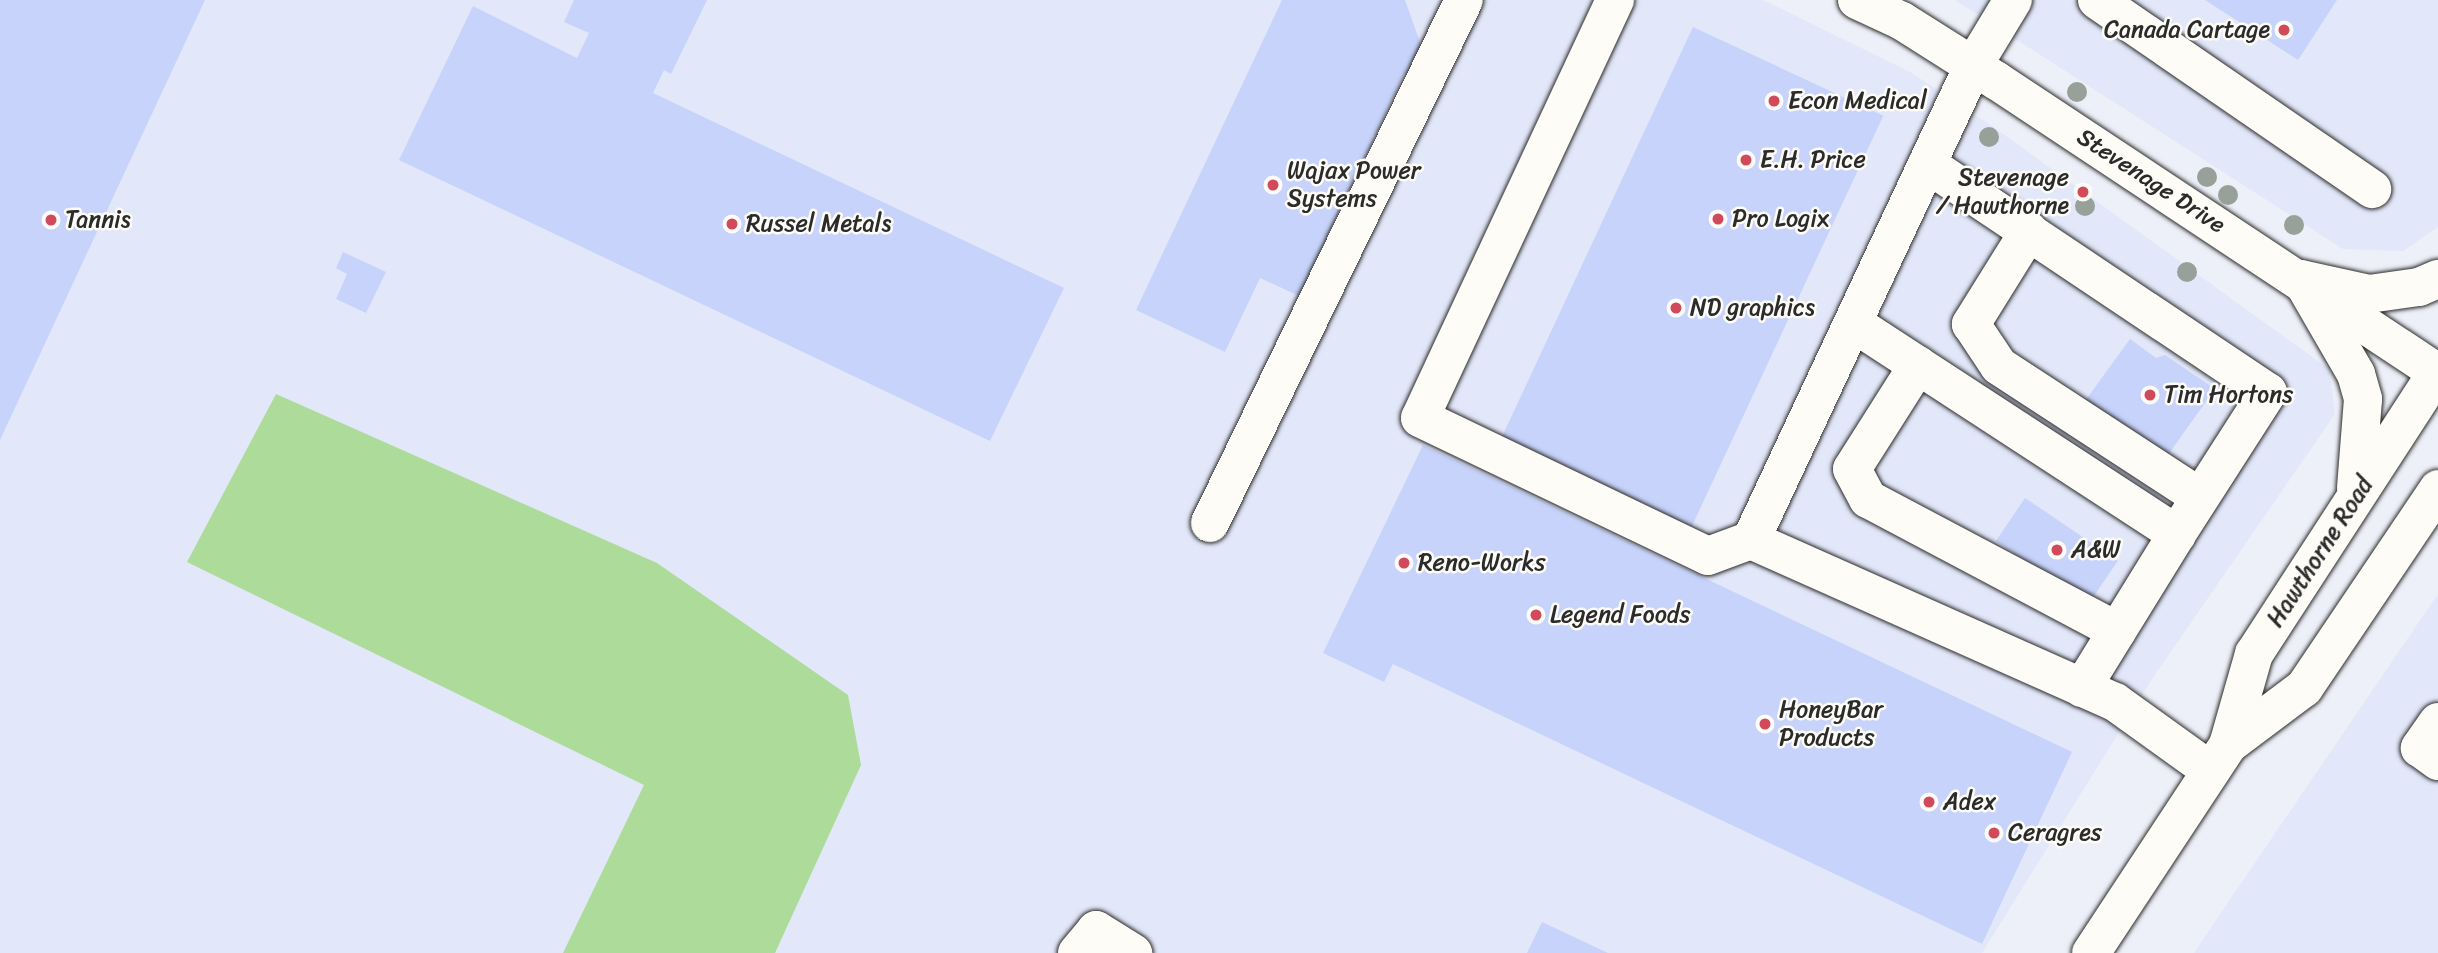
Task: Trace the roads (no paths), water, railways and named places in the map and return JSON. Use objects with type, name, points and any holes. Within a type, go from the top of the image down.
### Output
[{"type":"main road","points":[[1210,523],[1464,0]]},
{"type":"main road","points":[[1615,0],[1420,418],[1708,556],[1751,540],[1973,66],[2013,0]]},
{"type":"main road","name":"Stevenage Drive","points":[[1857,0],[1902,21],[1973,66],[2301,279],[2438,372]]},
{"type":"main road","points":[[2097,0],[2372,189]]},
{"type":"main road","points":[[1927,164],[2268,392],[2082,688]]},
{"type":"main road","points":[[2029,232],[1971,324],[1999,366],[2200,497]]},
{"type":"main road","points":[[2301,279],[2368,294],[2407,290],[2438,279]]},
{"type":"main road","points":[[2301,279],[2356,374],[2363,399],[2361,458],[2354,496]]},
{"type":"main road","points":[[1853,323],[2178,534]]},
{"type":"main road","points":[[1918,365],[1852,469],[1868,499],[2117,631]]},
{"type":"main road","name":"Hawthorne Road","points":[[2091,953],[2219,758],[2254,654],[2354,496],[2438,372]]},
{"type":"main road","name":"Hawthorne Road","points":[[2219,758],[2304,688],[2379,570],[2438,489]]},
{"type":"main road","points":[[2379,570],[2438,531]]},
{"type":"main road","points":[[1751,540],[2115,702],[2219,758]]},
{"type":"main road","points":[[2438,722],[2420,748],[2438,761]]},
{"type":"main road","points":[[1077,953],[1096,930],[1133,953]]},
{"type":"place","name":"Canada Cartage","points":[[2284,30]]},
{"type":"place","name":"Econ Medical","points":[[1774,101]]},
{"type":"place","name":"E.H. Price","points":[[1746,160]]},
{"type":"place","name":"Wajax Power Systems","points":[[1273,185]]},
{"type":"place","name":"Stevenage / Hawthorne","points":[[2083,192]]},
{"type":"place","name":"Pro Logix","points":[[1718,219]]},
{"type":"place","name":"Tannis","points":[[51,220]]},
{"type":"place","name":"Russel Metals","points":[[732,224]]},
{"type":"place","name":"ND graphics","points":[[1676,308]]},
{"type":"place","name":"Tim Hortons","points":[[2150,395]]},
{"type":"place","name":"A&W","points":[[2057,550]]},
{"type":"place","name":"Reno-Works","points":[[1404,563]]},
{"type":"place","name":"Legend Foods","points":[[1536,615]]},
{"type":"place","name":"HoneyBar Products","points":[[1765,724]]},
{"type":"place","name":"Adex","points":[[1929,802]]},
{"type":"place","name":"Ceragres","points":[[1994,833]]}]
